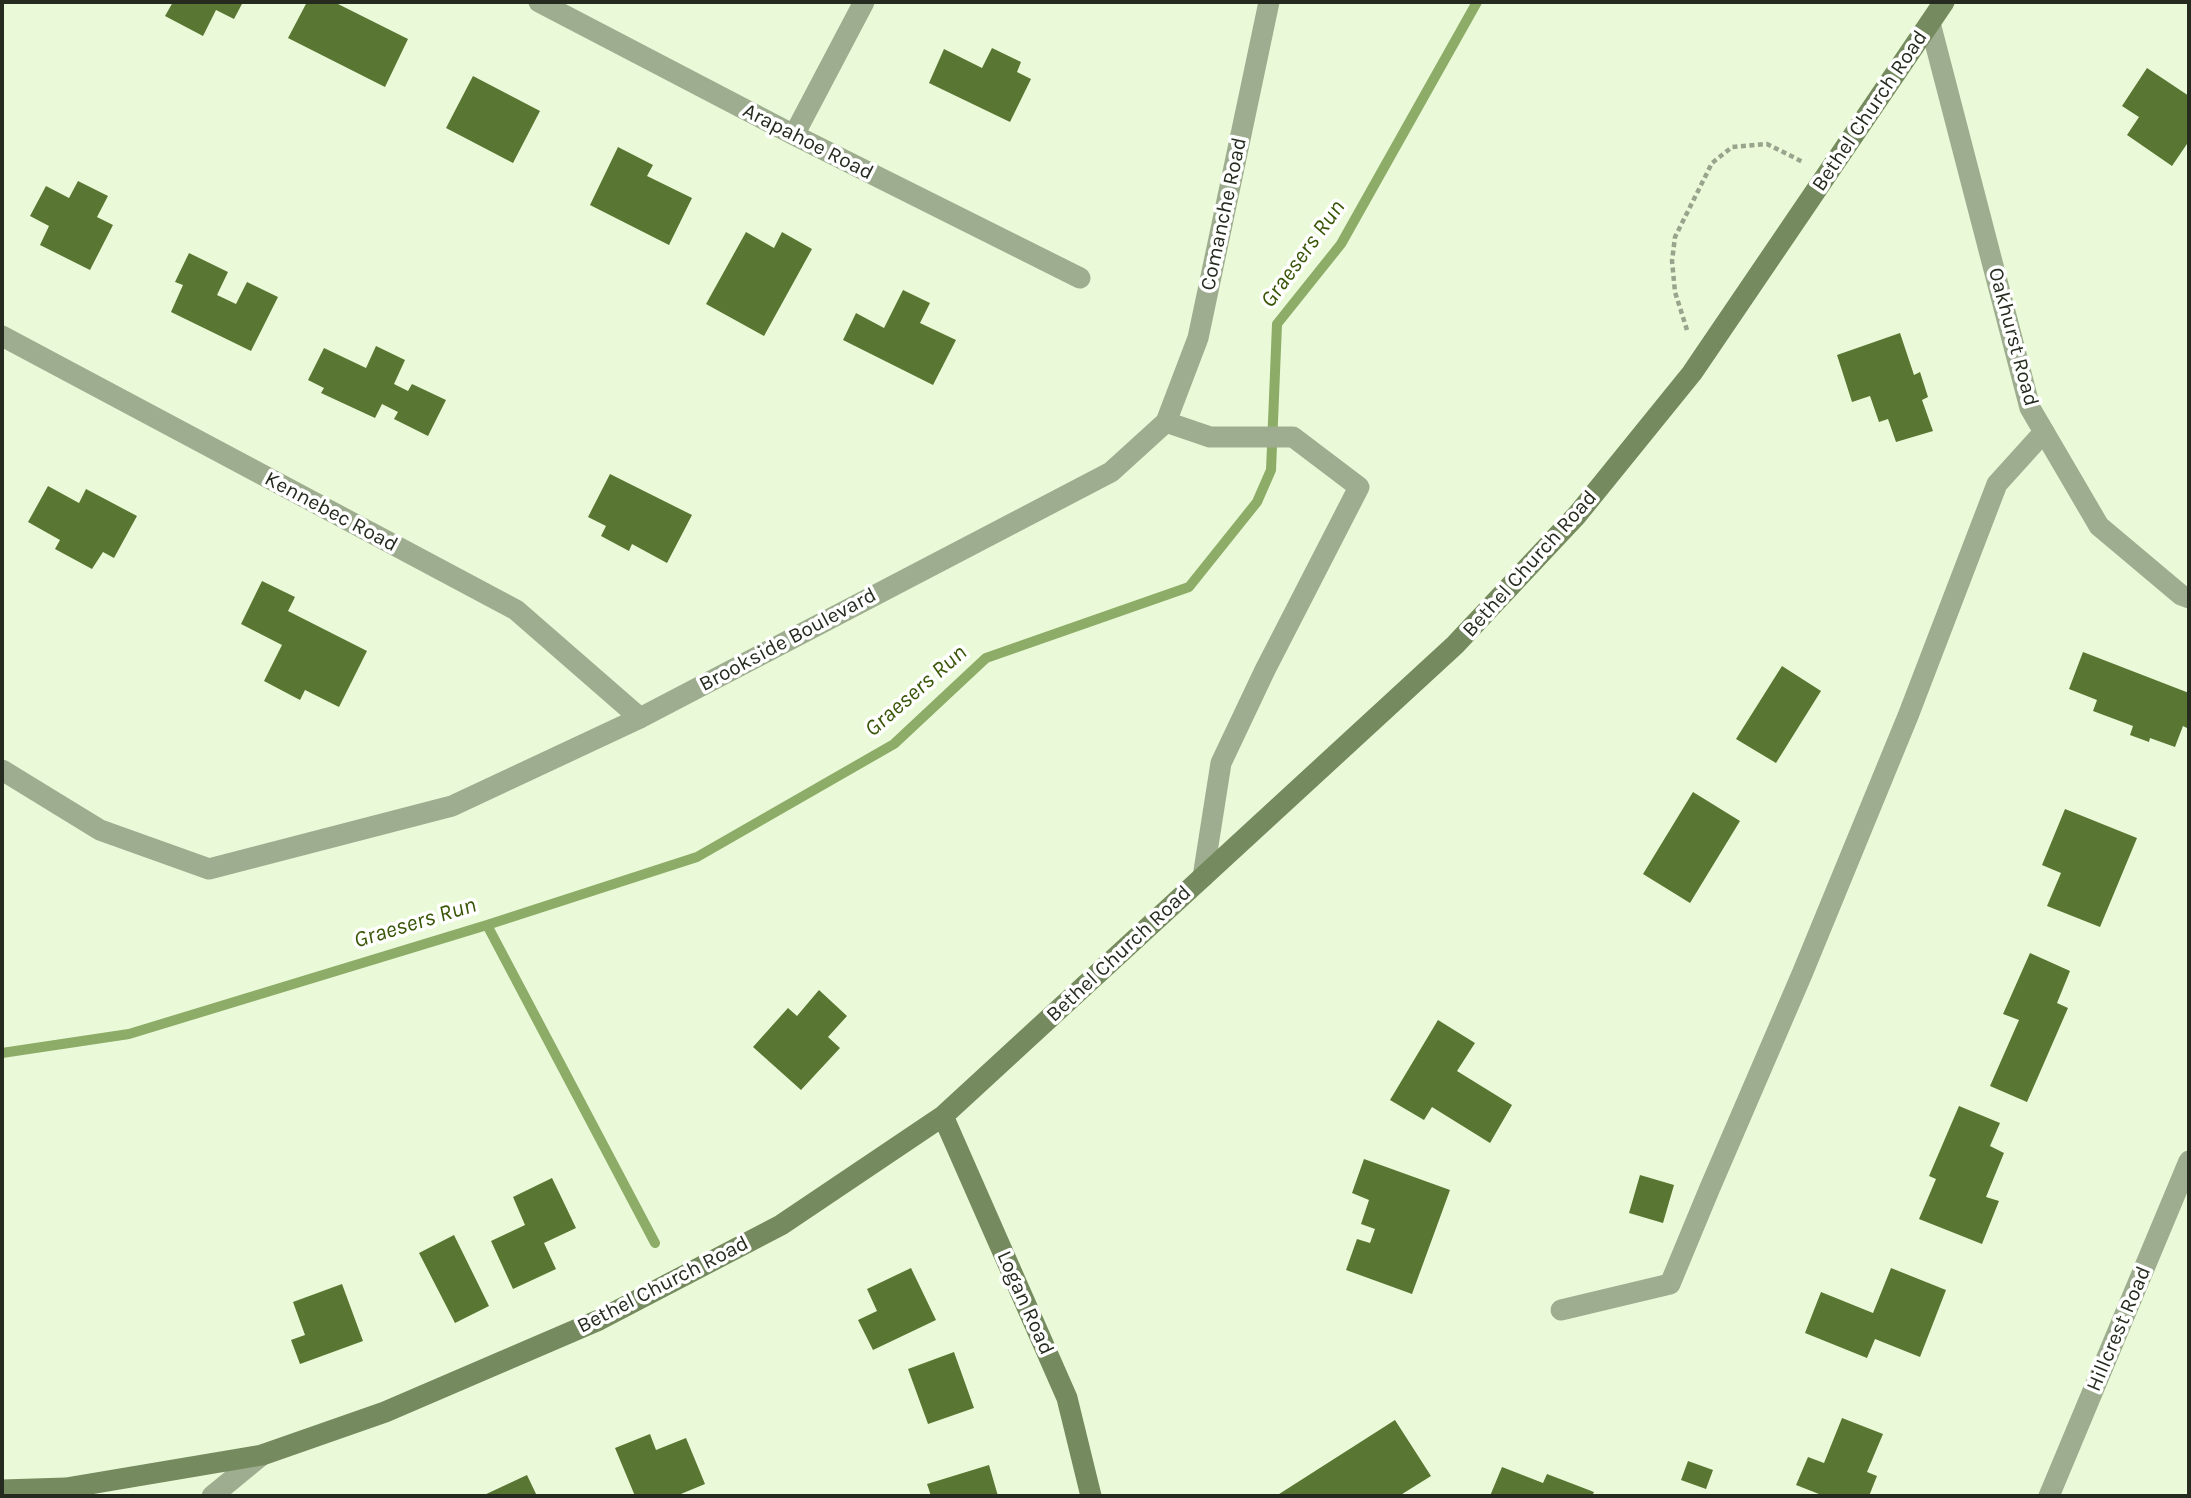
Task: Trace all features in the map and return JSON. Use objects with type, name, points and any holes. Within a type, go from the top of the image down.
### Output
[{"type":"street","name":"Arapahoe Road","points":[[539,2],[794,135],[1080,278]]},
{"type":"street","points":[[794,135],[864,2]]},
{"type":"street","name":"Comanche Road","points":[[1166,422],[1198,338],[1269,2]]},
{"type":"street","name":"Bethel Church Road","points":[[2,1490],[66,1488],[262,1455],[385,1412],[599,1320],[781,1225],[943,1116],[1455,645],[1577,515],[1692,373],[1944,2]]},
{"type":"street","name":"Oakhurst Road","points":[[1930,23],[2030,408],[2099,526],[2181,595],[2189,598]]},
{"type":"street","name":"Kennebec Road","points":[[2,336],[516,610],[640,718]]},
{"type":"street","points":[[1166,422],[1210,437],[1293,437],[1359,487],[1221,762],[1203,877]]},
{"type":"street","name":"Brookside Boulevard","points":[[2,770],[100,830],[209,869],[452,806],[640,718],[1111,472],[1166,422]]},
{"type":"street","points":[[1561,1310],[1671,1284],[1897,742],[1997,484],[2044,432]]},
{"type":"street","name":"Logan Road","points":[[943,1116],[1067,1398],[1091,1496]]},
{"type":"street","name":"Hillcrest Road","points":[[2049,1496],[2189,1161]]},
{"type":"street","points":[[212,1496],[262,1455]]},
{"type":"path","points":[[1707,350],[1688,334],[1675,292],[1672,261],[1675,237],[1712,163],[1732,147],[1767,144],[1826,176]]},
{"type":"building","points":[[173,2],[243,2],[234,19],[216,10],[203,36],[165,16]]},
{"type":"building","points":[[307,2],[334,2],[408,39],[385,87],[288,38]]},
{"type":"building","points":[[992,48],[1021,62],[1017,72],[1031,79],[1010,122],[929,83],[944,49],[982,68]]},
{"type":"building","points":[[2147,68],[2189,96],[2189,141],[2172,166],[2127,135],[2139,117],[2122,106]]},
{"type":"building","points":[[473,76],[540,111],[513,163],[446,128]]},
{"type":"building","points":[[618,147],[653,165],[647,176],[692,198],[669,245],[590,205]]},
{"type":"building","points":[[78,181],[108,196],[97,217],[113,225],[90,270],[40,245],[49,226],[30,216],[46,186],[69,198]]},
{"type":"building","points":[[746,232],[774,248],[782,232],[812,249],[764,336],[706,304]]},
{"type":"building","points":[[189,253],[228,272],[217,295],[236,304],[247,282],[278,297],[251,351],[171,312],[183,285],[175,282]]},
{"type":"building","points":[[903,290],[930,303],[920,323],[956,340],[933,385],[843,340],[856,313],[884,328]]},
{"type":"building","points":[[1900,333],[1914,375],[1920,372],[1928,397],[1922,400],[1933,431],[1896,442],[1888,419],[1879,422],[1870,396],[1852,402],[1837,355]]},
{"type":"building","points":[[376,346],[405,360],[394,384],[408,391],[412,384],[446,400],[428,436],[394,419],[398,412],[382,404],[375,418],[321,393],[324,388],[308,380],[324,348],[366,368]]},
{"type":"building","points":[[610,474],[692,515],[667,563],[632,544],[629,551],[601,536],[606,526],[588,517]]},
{"type":"building","points":[[48,486],[79,503],[86,489],[137,516],[114,558],[103,552],[92,569],[55,549],[60,540],[28,522]]},
{"type":"building","points":[[262,581],[295,597],[288,611],[367,651],[339,707],[305,690],[300,700],[264,681],[282,645],[241,624]]},
{"type":"building","points":[[2083,652],[2189,693],[2189,729],[2183,726],[2175,747],[2150,738],[2149,742],[2130,735],[2133,726],[2093,711],[2097,700],[2069,689]]},
{"type":"building","points":[[1782,666],[1821,691],[1776,763],[1736,739]]},
{"type":"building","points":[[1693,792],[1740,821],[1690,903],[1643,874]]},
{"type":"building","points":[[2065,809],[2137,838],[2100,927],[2047,906],[2061,873],[2042,865]]},
{"type":"building","points":[[2030,953],[2070,971],[2057,1003],[2068,1008],[2027,1102],[1990,1086],[2019,1020],[2003,1014]]},
{"type":"building","points":[[819,990],[847,1016],[828,1037],[840,1048],[801,1090],[753,1047],[788,1008],[797,1016]]},
{"type":"building","points":[[1438,1020],[1475,1043],[1457,1071],[1512,1105],[1490,1143],[1432,1107],[1424,1120],[1390,1100]]},
{"type":"building","points":[[1959,1106],[2000,1123],[1990,1146],[2004,1153],[1986,1197],[1999,1201],[1982,1244],[1919,1219],[1936,1179],[1929,1176]]},
{"type":"building","points":[[1364,1159],[1450,1190],[1412,1294],[1346,1270],[1357,1239],[1370,1243],[1375,1229],[1361,1224],[1369,1200],[1352,1193]]},
{"type":"building","points":[[1640,1175],[1674,1185],[1663,1223],[1629,1213]]},
{"type":"building","points":[[552,1178],[576,1228],[544,1243],[556,1269],[513,1289],[491,1241],[525,1225],[513,1197]]},
{"type":"building","points":[[454,1235],[489,1306],[455,1323],[419,1253]]},
{"type":"building","points":[[911,1268],[936,1320],[873,1350],[858,1320],[877,1311],[867,1289]]},
{"type":"building","points":[[1891,1268],[1946,1290],[1920,1357],[1875,1339],[1867,1358],[1805,1333],[1821,1292],[1873,1313]]},
{"type":"building","points":[[342,1284],[363,1341],[300,1364],[291,1340],[305,1335],[293,1302]]},
{"type":"building","points":[[954,1352],[974,1408],[928,1424],[908,1369]]},
{"type":"building","points":[[1842,1418],[1883,1434],[1867,1472],[1877,1476],[1869,1496],[1824,1496],[1796,1485],[1808,1457],[1824,1463]]},
{"type":"building","points":[[1395,1420],[1431,1476],[1399,1496],[1276,1496]]},
{"type":"building","points":[[650,1434],[656,1450],[686,1438],[705,1484],[676,1496],[635,1496],[615,1448]]},
{"type":"building","points":[[1688,1461],[1713,1470],[1706,1489],[1681,1480]]},
{"type":"building","points":[[989,1465],[998,1496],[931,1496],[927,1484]]},
{"type":"building","points":[[1502,1467],[1543,1483],[1547,1474],[1594,1492],[1592,1496],[1490,1496]]},
{"type":"building","points":[[527,1475],[537,1496],[482,1496]]},
{"type":"waterway","name":"Graesers Run","points":[[2,1053],[129,1034],[487,925],[697,857],[894,744],[986,658],[1189,587],[1257,502],[1271,470],[1277,324],[1341,244],[1477,2]]},
{"type":"waterway","points":[[487,925],[655,1243]]}]
